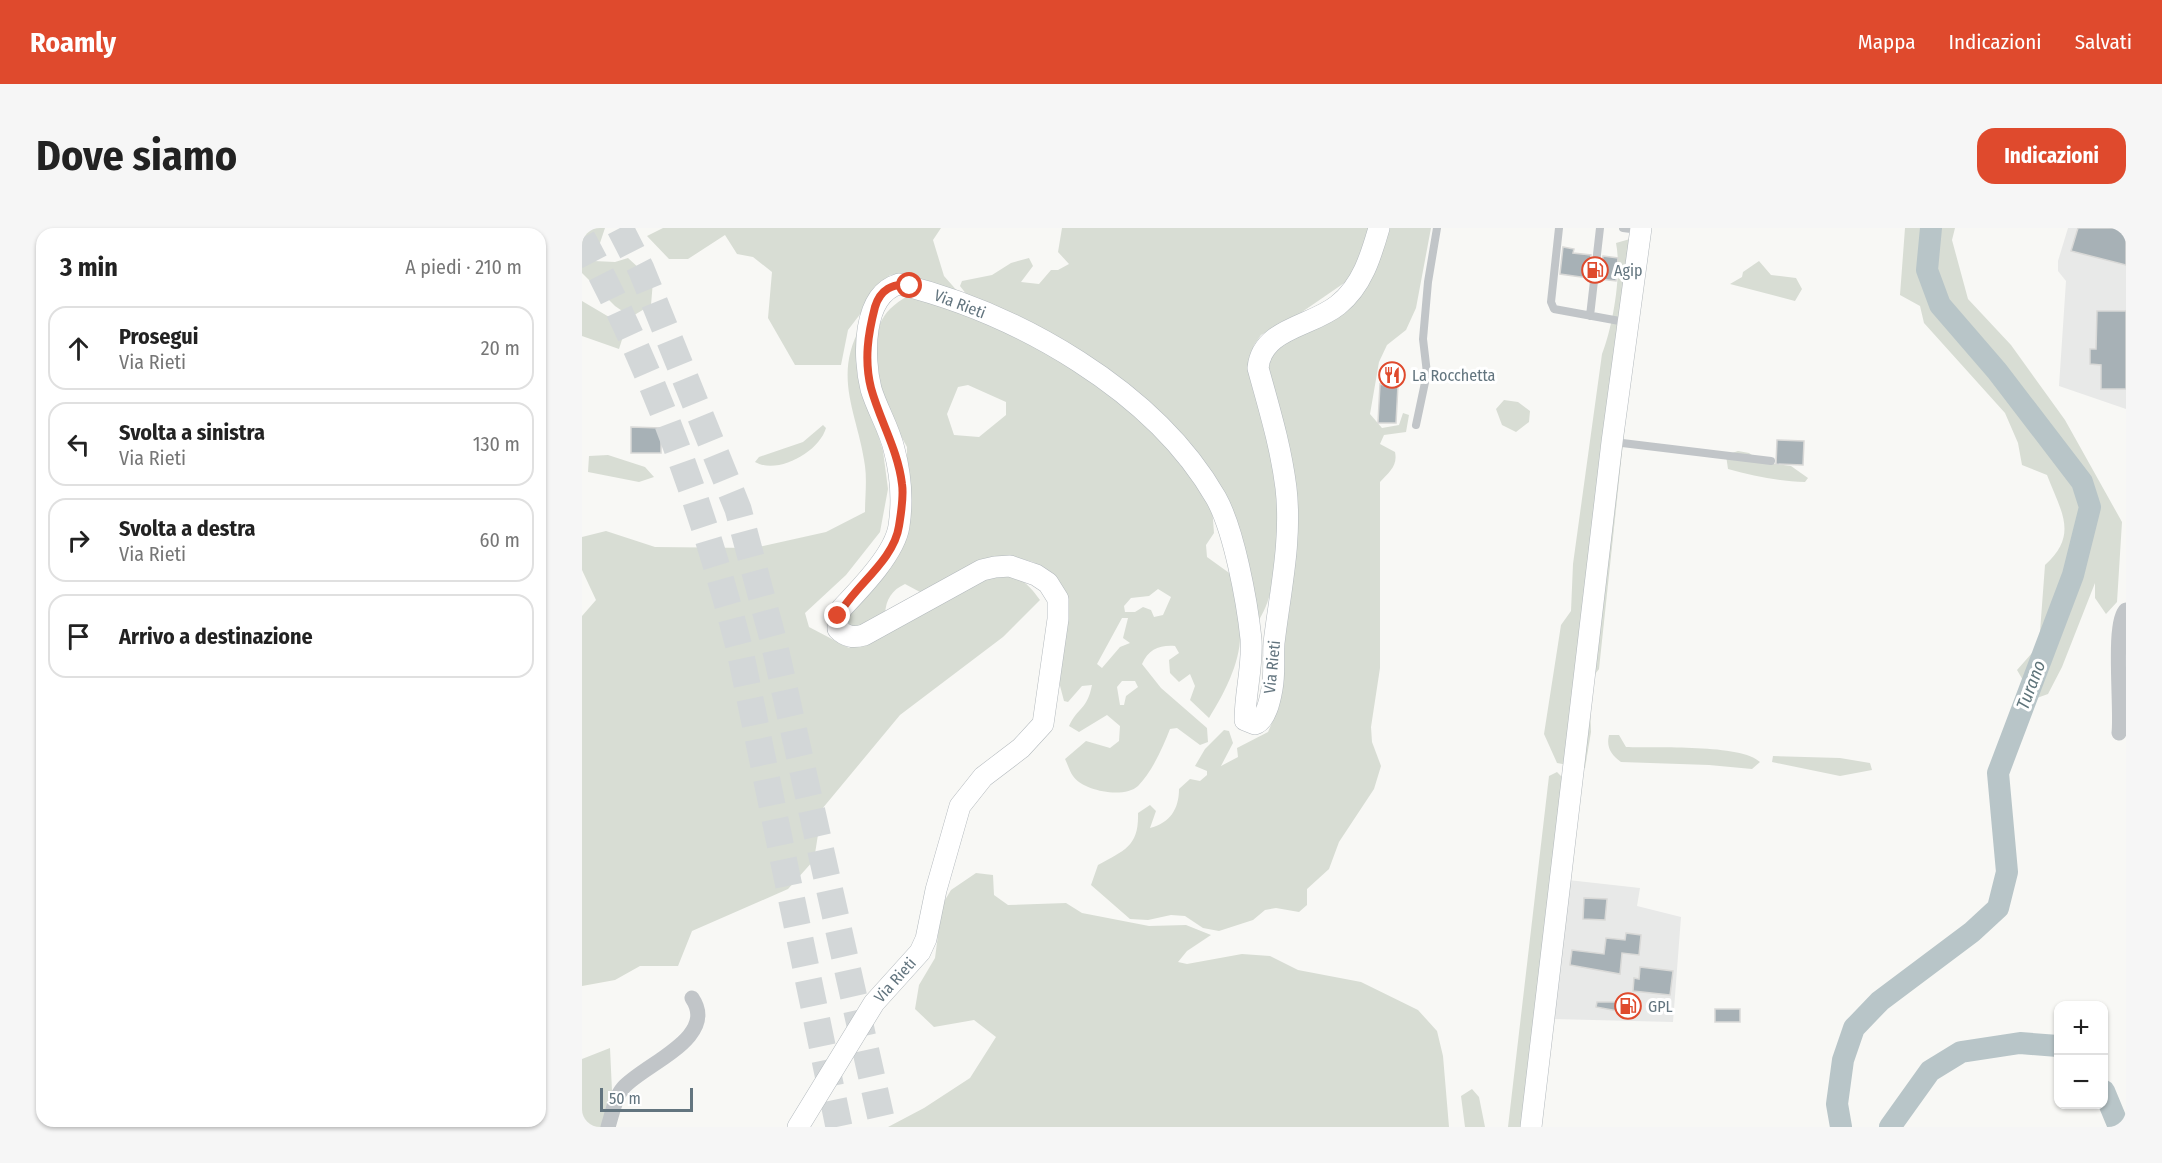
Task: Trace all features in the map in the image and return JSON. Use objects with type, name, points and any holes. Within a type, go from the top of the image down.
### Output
[{"type":"street","name":"Via Rieti","points":[[798,1127],[874,1003],[920,952],[926,939],[936,890],[960,806],[983,777],[1021,748],[1044,724],[1058,619],[1058,599],[1048,583],[1036,574],[1010,566],[982,570],[864,635],[854,637],[844,635],[838,629],[838,616],[842,608],[883,559],[899,529],[902,486],[894,446],[871,389],[867,357],[869,331],[877,299],[889,287],[899,284],[976,309],[1074,356],[1147,410],[1192,463],[1216,498],[1226,521],[1245,599],[1251,640],[1251,674],[1245,720],[1255,724],[1264,717],[1272,688],[1274,646],[1286,551],[1286,492],[1281,451],[1258,368],[1259,356],[1277,336],[1321,316],[1349,294],[1361,278],[1379,228]]},
{"type":"street","points":[[1531,1127],[1628,323],[1635,229]]},
{"type":"street","points":[[2119,733],[2122,714],[2118,644],[2120,621],[2126,610]]},
{"type":"street","points":[[608,1127],[621,1091],[633,1078],[686,1041],[698,1022],[697,1005],[692,998]]},
{"type":"lane","points":[[1416,425],[1427,373],[1423,339],[1428,282],[1437,228]]},
{"type":"lane","points":[[1559,228],[1551,302],[1554,309],[1628,323]]},
{"type":"lane","points":[[1590,316],[1600,228]]},
{"type":"lane","points":[[1612,442],[1771,461]]},
{"type":"shaded area","points":[[582,228],[605,228],[594,261],[615,262],[628,258],[653,281],[651,305],[631,317],[615,306],[582,273]]},
{"type":"shaded area","points":[[663,228],[941,228],[933,240],[944,276],[967,302],[921,287],[905,274],[890,275],[848,330],[841,365],[795,365],[768,318],[772,272],[753,257],[737,254],[725,235],[688,259],[669,259],[647,236]]},
{"type":"shaded area","points":[[1062,228],[1370,228],[1350,279],[1302,312],[1261,335],[1254,345],[1250,360],[1269,435],[1277,482],[1278,506],[1276,559],[1272,583],[1269,598],[1259,620],[1227,500],[1218,482],[1174,430],[977,308],[960,286],[962,281],[992,275],[1011,263],[1029,258],[1033,266],[1021,282],[1039,284],[1051,270],[1058,270],[1069,264],[1058,252]]},
{"type":"shaded area","points":[[1388,228],[1431,228],[1416,308],[1406,330],[1387,345],[1379,362],[1370,414],[1382,428],[1399,425],[1403,413],[1409,415],[1406,432],[1384,435],[1380,444],[1395,452],[1396,457],[1392,468],[1380,482],[1380,668],[1371,727],[1372,742],[1381,766],[1374,789],[1339,842],[1329,869],[1307,889],[1307,905],[1299,912],[1276,908],[1265,910],[1253,920],[1219,931],[1203,928],[1185,916],[1171,915],[1148,920],[1130,919],[1091,885],[1098,865],[1128,846],[1136,833],[1138,813],[1150,805],[1156,811],[1150,828],[1168,819],[1175,809],[1179,789],[1190,779],[1200,781],[1207,775],[1207,771],[1195,766],[1205,749],[1224,730],[1229,731],[1233,743],[1221,766],[1238,757],[1237,748],[1268,732],[1274,718],[1286,611],[1266,354],[1318,323]]},
{"type":"shaded area","points":[[1905,228],[1955,228],[1952,240],[1968,299],[2011,345],[2065,420],[2122,522],[2117,602],[2106,614],[2095,598],[2095,583],[2062,667],[2048,694],[2034,699],[2017,670],[2039,645],[2045,565],[2062,543],[2064,522],[2047,475],[2022,465],[2018,443],[2005,413],[1924,323],[1920,306],[1900,295]]},
{"type":"shaded area","points":[[2068,228],[2126,228],[2126,409],[2059,386],[2066,281],[2058,271],[2058,261]]},
{"type":"shaded area","points":[[1630,239],[1626,415],[1599,669],[1589,682],[1591,732],[1585,768],[1557,763],[1544,734],[1561,625],[1571,611],[1573,564],[1602,354],[1610,329],[1617,284],[1616,243]]},
{"type":"shaded area","points":[[1759,261],[1771,275],[1796,278],[1802,289],[1795,301],[1730,284],[1742,277],[1743,272]]},
{"type":"shaded area","points":[[915,292],[1056,351],[1149,422],[1212,506],[1214,533],[1206,545],[1207,557],[1232,575],[1240,631],[1235,665],[1226,688],[1209,718],[1190,700],[1195,686],[1190,674],[1179,682],[1170,673],[1169,660],[1179,653],[1175,646],[1159,647],[1151,651],[1142,664],[1161,688],[1207,728],[1208,742],[1200,745],[1177,728],[1170,729],[1148,774],[1132,790],[1114,793],[1085,786],[1073,776],[1065,759],[1086,741],[1110,748],[1119,741],[1120,726],[1107,715],[1079,732],[1069,726],[1088,699],[1092,685],[1082,686],[1068,702],[1064,701],[1059,682],[1050,572],[1033,562],[1012,556],[920,592],[905,584],[893,592],[888,599],[885,614],[873,624],[853,628],[847,622],[907,500],[907,447],[884,405],[883,392],[876,383],[878,329],[882,319],[900,301]],"holes":[[[968,385],[1006,402],[1006,415],[979,437],[954,435],[947,414],[958,387]],[[1158,589],[1171,597],[1163,615],[1154,617],[1151,610],[1143,607],[1135,612],[1125,612],[1124,606],[1131,598],[1149,596]],[[1122,618],[1128,618],[1123,638],[1130,643],[1120,647],[1102,668],[1097,664]],[[1122,681],[1135,681],[1138,687],[1126,696],[1124,705],[1120,705],[1117,687]]]},
{"type":"shaded area","points":[[582,301],[626,327],[619,349],[582,336]]},
{"type":"shaded area","points":[[861,326],[864,389],[883,451],[888,489],[880,532],[846,575],[805,613],[809,627],[849,648],[924,604],[967,583],[1003,575],[1020,579],[1040,600],[1003,637],[900,715],[822,809],[814,860],[788,889],[692,931],[678,966],[640,966],[615,980],[582,986],[582,616],[596,600],[582,570],[582,537],[606,531],[655,547],[754,548],[826,532],[865,512],[865,466],[848,379],[848,362]]},
{"type":"shaded area","points":[[1504,400],[1518,402],[1530,411],[1529,422],[1516,432],[1502,425],[1496,409]]},
{"type":"shaded area","points":[[823,425],[826,428],[822,437],[807,453],[796,459],[775,466],[755,462],[759,457],[803,442]]},
{"type":"shaded area","points":[[1738,451],[1749,453],[1762,462],[1791,466],[1808,478],[1805,482],[1785,481],[1728,469],[1726,455]]},
{"type":"shaded area","points":[[608,455],[645,467],[654,477],[639,482],[588,472],[589,456]]},
{"type":"shaded area","points":[[1609,735],[1619,735],[1626,747],[1676,747],[1736,752],[1760,762],[1752,769],[1621,762],[1610,750]]},
{"type":"shaded area","points":[[1773,756],[1840,758],[1870,763],[1872,770],[1840,776],[1772,762]]},
{"type":"shaded area","points":[[1557,772],[1563,778],[1527,1127],[1508,1127],[1549,776]]},
{"type":"shaded area","points":[[976,873],[993,875],[994,895],[1008,905],[1066,903],[1082,913],[1149,926],[1186,925],[1211,935],[1187,951],[1178,962],[1187,964],[1242,954],[1270,956],[1298,970],[1361,982],[1418,1010],[1437,1031],[1443,1056],[1449,1127],[888,1127],[924,1108],[970,1078],[996,1037],[974,1020],[934,1027],[915,1009],[919,985],[935,958],[942,905],[951,890]]},
{"type":"shaded area","points":[[1568,880],[1640,888],[1637,906],[1681,917],[1673,1022],[1553,1019]]},
{"type":"shaded area","points":[[610,1048],[612,1091],[602,1127],[582,1127],[582,1059]]},
{"type":"shaded area","points":[[1472,1089],[1479,1097],[1485,1127],[1465,1127],[1461,1096]]},
{"type":"building","points":[[2078,228],[2126,228],[2126,265],[2071,251]]},
{"type":"building","points":[[1563,247],[1574,249],[1573,253],[1591,255],[1588,278],[1560,274]]},
{"type":"building","points":[[1603,256],[1618,258],[1616,281],[1600,279]]},
{"type":"building","points":[[2097,311],[2126,311],[2126,389],[2101,389],[2101,365],[2090,364],[2090,349],[2096,349]]},
{"type":"building","points":[[1384,370],[1395,370],[1395,385],[1398,385],[1396,423],[1378,423],[1380,384],[1384,385]]},
{"type":"building","points":[[631,427],[661,428],[661,453],[631,453]]},
{"type":"building","points":[[1777,440],[1804,441],[1803,465],[1776,464]]},
{"type":"building","points":[[1584,898],[1607,899],[1605,920],[1583,919]]},
{"type":"building","points":[[1626,933],[1641,935],[1639,955],[1622,953],[1620,974],[1570,965],[1572,950],[1604,954],[1606,938],[1625,940]]},
{"type":"building","points":[[1640,967],[1673,971],[1670,995],[1633,991],[1634,978],[1639,979]]},
{"type":"building","points":[[1624,999],[1636,1001],[1634,1014],[1596,1007],[1597,1002],[1624,1002]]},
{"type":"building","points":[[1715,1009],[1740,1009],[1740,1022],[1715,1022]]},
{"type":"waterway","name":"Turano","points":[[1841,1127],[1837,1104],[1843,1060],[1854,1028],[1880,1001],[1972,932],[1998,908],[2007,872],[1998,773],[2073,575],[2090,507],[2082,482],[1997,371],[1940,305],[1927,270],[1931,228]]},
{"type":"waterway","name":"Turano","points":[[1890,1127],[1930,1071],[1961,1052],[2020,1043],[2054,1046]]},
{"type":"waterway","name":"Turano","points":[[2108,1101],[2119,1127]]},
{"type":"tunnel","points":[[620,228],[641,269],[738,509],[774,643],[883,1127]]},
{"type":"tunnel","points":[[582,238],[631,337],[674,440],[726,598],[740,651],[839,1127]]},
{"type":"place","name":"Agip","points":[[1595,270]]},
{"type":"place","name":"La Rocchetta","points":[[1392,375]]},
{"type":"place","name":"GPL","points":[[1628,1006]]},
{"type":"route","points":[[838,616],[842,608],[883,559],[899,529],[902,486],[894,446],[871,389],[867,357],[869,331],[877,299],[889,287],[899,284],[910,286]]}]
